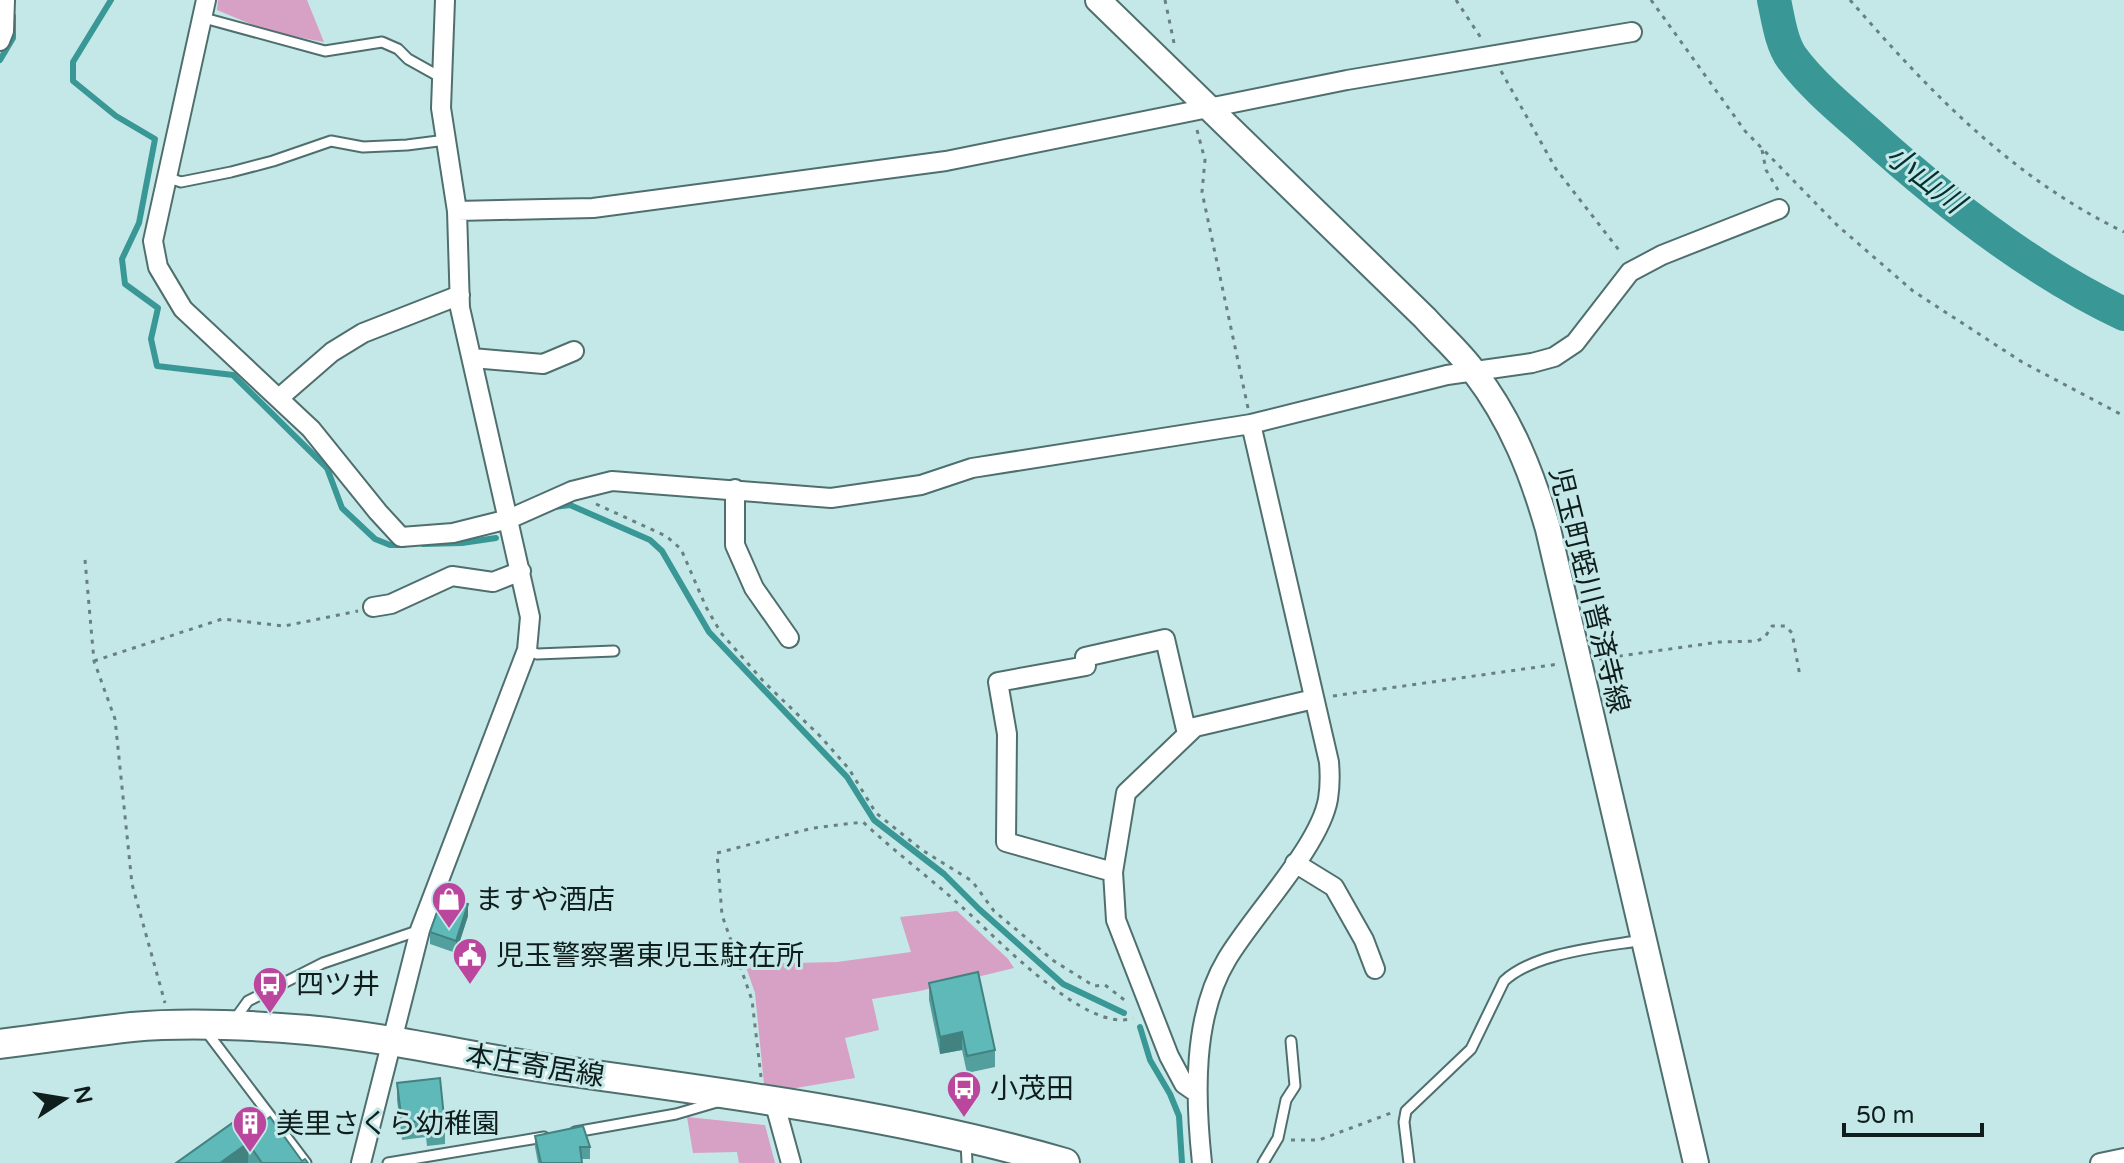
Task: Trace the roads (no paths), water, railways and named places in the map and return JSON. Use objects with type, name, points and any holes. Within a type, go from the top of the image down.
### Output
[{"type":"main road","name":"児玉町蛭川普済寺線","points":[[1098,0],[1165,65],[1201,111],[1425,318],[1473,370],[1499,407],[1525,457],[1536,487],[1580,661],[1696,1163]]},
{"type":"main road","name":"本庄寄居線","points":[[0,1044],[172,1025],[306,1030],[390,1040],[561,1070],[760,1098],[966,1150],[1065,1163]]},
{"type":"street","points":[[0,41],[4,31],[5,0]]},
{"type":"street","points":[[361,1163],[420,930],[527,650],[530,617],[460,308],[457,211],[441,108],[445,0]]},
{"type":"street","points":[[205,9],[153,241],[158,267],[183,309],[311,429],[401,537],[453,533],[509,519],[572,491],[612,481],[831,498],[921,485],[972,468],[1251,424],[1473,370],[1532,363],[1554,357],[1575,343],[1630,272],[1662,255],[1779,209]]},
{"type":"street","points":[[457,211],[593,208],[946,161],[1347,80],[1632,32]]},
{"type":"street","points":[[279,398],[332,352],[363,333],[460,295]]},
{"type":"street","points":[[472,358],[543,364],[574,351]]},
{"type":"street","points":[[1202,1163],[1197,1093],[1211,993],[1226,960],[1308,846],[1328,802],[1329,762],[1251,424]]},
{"type":"street","points":[[735,489],[735,545],[754,588],[789,638]]},
{"type":"street","points":[[373,607],[391,604],[452,576],[493,582],[521,571]]},
{"type":"street","points":[[1113,872],[1006,842],[1007,734],[998,682],[1086,666],[1085,657],[1165,639],[1187,734]]},
{"type":"street","points":[[1197,1093],[1184,1084],[1169,1056],[1116,920],[1113,872],[1126,793],[1195,727],[1314,699]]},
{"type":"street","points":[[1295,863],[1334,887],[1364,940],[1375,969]]},
{"type":"street","points":[[760,1098],[791,1163]]},
{"type":"street","points":[[2100,1163],[2124,1158]]},
{"type":"lane","points":[[205,9],[325,51],[382,42],[442,78]]},
{"type":"lane","points":[[169,178],[181,182],[231,172],[331,141],[363,147],[446,140]]},
{"type":"lane","points":[[527,650],[537,654],[614,651]]},
{"type":"lane","points":[[306,1163],[215,1026],[248,1001],[323,963],[420,930]]},
{"type":"lane","points":[[1409,1163],[1404,1122],[1406,1111],[1471,1049],[1504,981],[1510,975],[1548,959],[1643,940]]},
{"type":"lane","points":[[1263,1163],[1278,1138],[1286,1100],[1295,1086],[1291,1041]]},
{"type":"lane","points":[[388,1163],[760,1098]]},
{"type":"waterway","points":[[111,0],[73,62],[73,81],[116,116],[155,139],[139,223],[122,259],[125,284],[158,308],[151,339],[157,366],[233,375],[327,468],[342,508],[375,539],[390,545],[404,545]]},
{"type":"waterway","name":"小山川","points":[[1774,0],[1788,52],[1808,78],[1837,105],[1925,182],[1989,232],[2056,277],[2124,314]]},
{"type":"waterway","points":[[0,60],[13,38],[13,16]]},
{"type":"waterway","points":[[554,507],[570,505],[650,540],[662,551],[709,632],[847,777],[874,820],[944,874],[1063,984],[1124,1013]]},
{"type":"waterway","points":[[423,544],[496,538]]},
{"type":"waterway","points":[[1140,1027],[1150,1060],[1179,1116],[1182,1163]]},
{"type":"place","name":"ますや酒店","points":[[449,930]]},
{"type":"place","name":"児玉警察署東児玉駐在所","points":[[470,986]]},
{"type":"place","name":"四ツ井","points":[[270,1015]]},
{"type":"place","name":"小茂田","points":[[964,1119]]},
{"type":"place","name":"美里さくら幼稚園","points":[[250,1154]]}]
